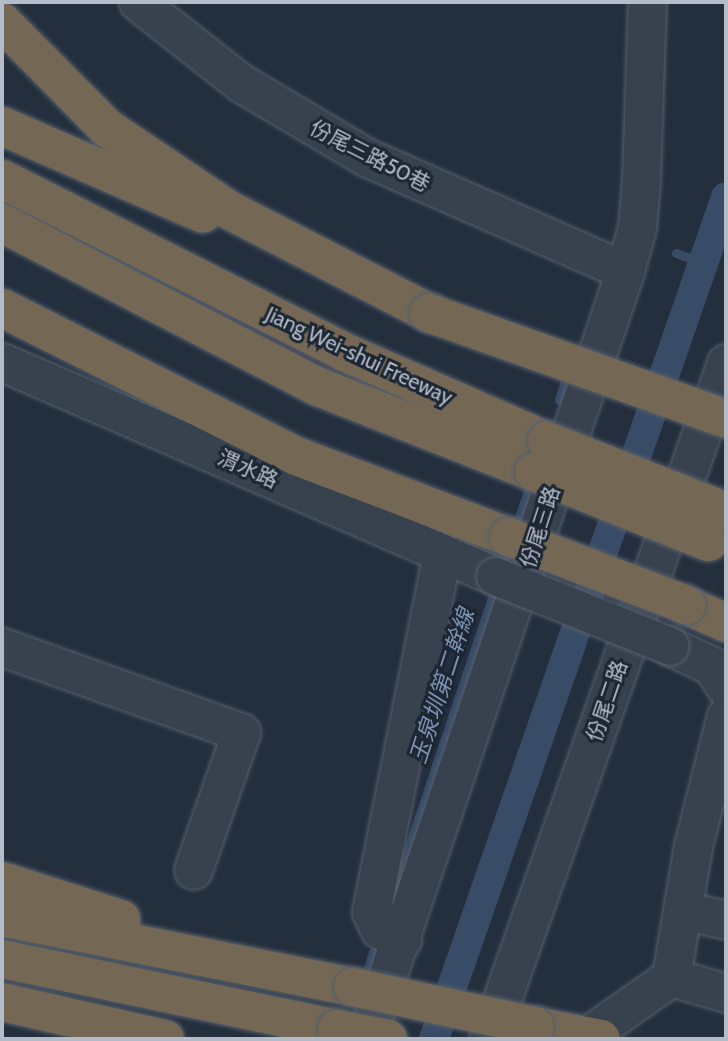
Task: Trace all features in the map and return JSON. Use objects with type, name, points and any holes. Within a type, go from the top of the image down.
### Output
[{"type":"highway","points":[[2,22],[107,128],[229,210],[429,313]]},
{"type":"highway","points":[[2,126],[429,313],[726,419]]},
{"type":"highway","name":"Jiang Wei-shui Freeway","points":[[2,178],[342,351],[541,457]]},
{"type":"highway","name":"Jiang Wei-shui Freeway","points":[[2,223],[319,387],[541,457],[721,528]]},
{"type":"highway","points":[[2,308],[296,456],[686,605],[726,623]]},
{"type":"highway","points":[[2,881],[307,978]]},
{"type":"highway","points":[[2,917],[594,1038]]},
{"type":"highway","points":[[2,959],[351,1034],[388,1039]]},
{"type":"highway","points":[[2,1002],[157,1038]]},
{"type":"street","name":"份尾三路50巷","points":[[138,2],[241,83],[347,146],[625,271]]},
{"type":"street","name":"份尾三路","points":[[351,1034],[402,940],[625,271],[637,228],[641,180],[647,2]]},
{"type":"street","name":"渭水路","points":[[2,362],[495,576],[670,646],[712,666],[726,688]]},
{"type":"street","name":"份尾二路","points":[[488,1039],[726,363]]},
{"type":"street","points":[[402,940],[379,929],[371,912],[442,553]]},
{"type":"street","points":[[2,647],[241,732],[193,870]]},
{"type":"street","points":[[594,1038],[671,976],[707,785],[726,716]]},
{"type":"street","points":[[682,909],[726,920]]},
{"type":"street","points":[[671,976],[726,993]]},
{"type":"waterway","points":[[434,1039],[726,197]]},
{"type":"waterway","points":[[676,253],[703,263]]},
{"type":"waterway","name":"玉泉圳第二幹線","points":[[559,400],[568,371]]},
{"type":"waterway","name":"玉泉圳第二幹線","points":[[515,529],[532,479]]},
{"type":"waterway","name":"玉泉圳第二幹線","points":[[390,904],[496,585]]},
{"type":"waterway","name":"玉泉圳第二幹線","points":[[364,981],[373,952]]}]
